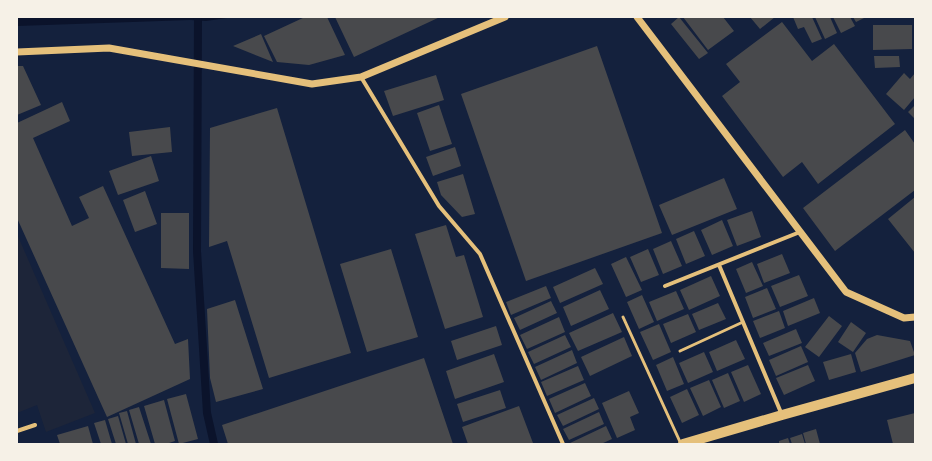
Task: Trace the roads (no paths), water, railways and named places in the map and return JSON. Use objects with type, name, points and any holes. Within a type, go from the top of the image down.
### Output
[{"type":"main road","points":[[682,444],[915,378]]},
{"type":"street","points":[[17,52],[109,48],[312,84],[361,77],[505,17]]},
{"type":"street","points":[[637,17],[846,292],[904,318],[915,317]]},
{"type":"street","points":[[361,77],[439,206],[480,254],[563,444]]},
{"type":"street","points":[[665,286],[800,232]]},
{"type":"street","points":[[719,265],[782,415]]},
{"type":"street","points":[[17,431],[35,425]]},
{"type":"lane","points":[[623,316],[682,444]]},
{"type":"lane","points":[[680,351],[743,322]]},
{"type":"waterway","points":[[198,17],[197,251],[207,413],[214,444]]}]
